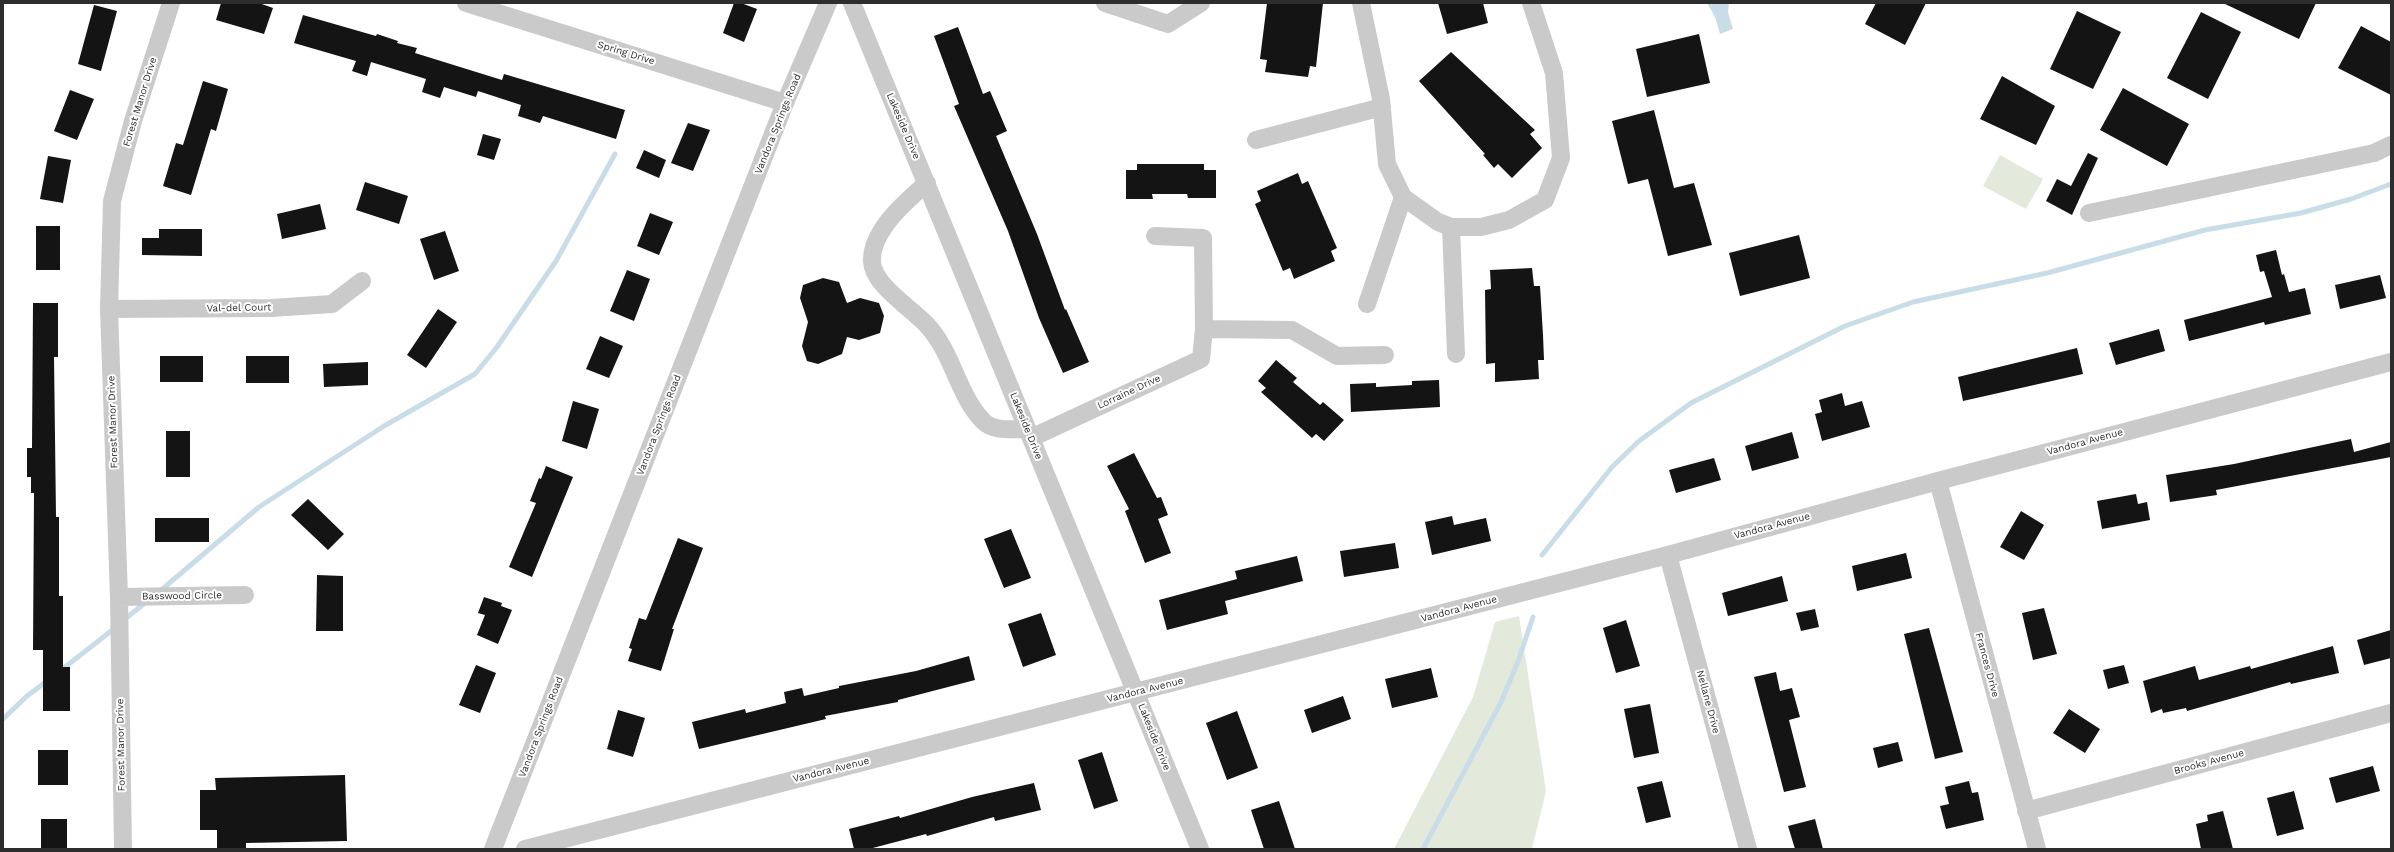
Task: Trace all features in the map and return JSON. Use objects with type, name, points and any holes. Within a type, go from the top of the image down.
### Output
[{"type":"street","name":"Forest Manor Drive","points":[[123,849],[118,597],[109,309],[112,201],[133,121],[171,3]]},
{"type":"street","name":"Spring Drive","points":[[466,3],[785,103]]},
{"type":"street","name":"Vandora Springs Road","points":[[493,849],[785,103],[828,3]]},
{"type":"street","name":"Lakeside Drive","points":[[852,3],[1200,849]]},
{"type":"street","points":[[1105,3],[1168,24],[1201,3]]},
{"type":"street","points":[[1361,3],[1382,107],[1387,164],[1403,197],[1438,222],[1451,227],[1481,226],[1509,220],[1545,200],[1561,158],[1554,74],[1531,3]]},
{"type":"street","points":[[1256,140],[1382,107]]},
{"type":"street","points":[[2090,213],[2374,153],[2391,145]]},
{"type":"street","points":[[926,183],[894,212],[876,242],[872,261],[877,279],[927,325],[945,348],[971,406],[984,422],[999,429],[1029,433]]},
{"type":"street","points":[[1367,304],[1403,197]]},
{"type":"street","points":[[1451,227],[1456,354]]},
{"type":"street","points":[[1155,236],[1203,238],[1204,329],[1292,330],[1337,356],[1385,355]]},
{"type":"street","name":"Val-del Court","points":[[109,309],[271,308],[332,304],[362,280]]},
{"type":"street","name":"Lorraine Drive","points":[[1029,433],[1201,359],[1204,329]]},
{"type":"street","name":"Vandora Avenue","points":[[524,849],[1668,555],[1938,481],[2391,362]]},
{"type":"street","name":"Frances Drive","points":[[1938,481],[2037,849]]},
{"type":"street","name":"Nellane Drive","points":[[1668,555],[1748,849]]},
{"type":"street","name":"Basswood Circle","points":[[118,597],[245,595]]},
{"type":"street","name":"Brooks Avenue","points":[[2026,811],[2391,714]]},
{"type":"shaded area","points":[[2000,155],[2043,179],[2026,209],[1983,186]]},
{"type":"shaded area","points":[[1519,616],[1546,791],[1532,849],[1394,849],[1473,697],[1495,622]]},
{"type":"water","points":[[1707,3],[1729,3],[1728,12],[1733,29],[1720,34],[1715,17]]},
{"type":"building","points":[[221,3],[259,3],[273,8],[264,34],[216,20]]},
{"type":"building","points":[[734,3],[741,3],[757,9],[744,42],[723,33]]},
{"type":"building","points":[[1267,3],[1323,3],[1316,67],[1310,66],[1308,77],[1265,72],[1267,60],[1260,59]]},
{"type":"building","points":[[1438,3],[1483,3],[1488,23],[1447,34]]},
{"type":"building","points":[[1876,3],[1926,3],[1905,45],[1865,24]]},
{"type":"building","points":[[2223,3],[2316,3],[2299,39]]},
{"type":"building","points":[[94,5],[117,11],[101,71],[78,64]]},
{"type":"building","points":[[2077,11],[2121,32],[2093,89],[2050,69]]},
{"type":"building","points":[[2201,12],[2241,32],[2208,99],[2167,78]]},
{"type":"building","points":[[303,15],[376,36],[377,34],[398,41],[397,43],[417,48],[415,53],[502,80],[504,74],[625,110],[616,139],[543,116],[540,123],[518,116],[521,105],[478,91],[476,97],[444,87],[440,98],[422,92],[426,79],[371,62],[367,76],[352,71],[356,61],[294,43]]},
{"type":"building","points":[[2361,26],[2391,42],[2391,95],[2338,68]]},
{"type":"building","points":[[958,27],[983,94],[990,91],[1007,131],[996,136],[1037,234],[1065,310],[1066,309],[1089,362],[1063,373],[1039,318],[1008,231],[954,106],[959,104],[934,36]]},
{"type":"building","points":[[1699,34],[1710,83],[1647,97],[1636,49]]},
{"type":"building","points":[[1451,52],[1535,130],[1530,134],[1542,148],[1512,178],[1498,164],[1494,168],[1483,155],[1485,154],[1419,81]]},
{"type":"building","points":[[2002,76],[2055,106],[2036,145],[1980,119]]},
{"type":"building","points":[[203,81],[228,89],[216,131],[211,129],[191,195],[163,186],[176,143],[183,145]]},
{"type":"building","points":[[2123,88],[2189,124],[2167,166],[2100,130]]},
{"type":"building","points":[[70,90],[94,99],[77,140],[54,131]]},
{"type":"building","points":[[1654,110],[1674,188],[1694,183],[1712,245],[1668,256],[1648,179],[1628,184],[1612,121]]},
{"type":"building","points":[[688,123],[710,130],[693,171],[671,163]]},
{"type":"building","points":[[483,134],[501,139],[494,160],[477,155]]},
{"type":"building","points":[[644,150],[666,160],[659,178],[636,168]]},
{"type":"building","points":[[2088,153],[2098,158],[2072,215],[2046,201],[2057,179],[2071,186]]},
{"type":"building","points":[[48,156],[71,160],[63,203],[40,199]]},
{"type":"building","points":[[1137,164],[1204,164],[1204,170],[1216,170],[1216,198],[1188,198],[1187,194],[1152,194],[1153,199],[1126,199],[1126,170],[1137,170]]},
{"type":"building","points":[[1298,173],[1302,184],[1308,181],[1337,248],[1331,251],[1335,261],[1294,279],[1290,268],[1283,271],[1255,204],[1261,201],[1257,191]]},
{"type":"building","points":[[365,182],[408,196],[399,224],[356,210]]},
{"type":"building","points":[[320,204],[326,229],[282,239],[277,214]]},
{"type":"building","points":[[650,213],[673,222],[659,255],[637,246]]},
{"type":"building","points":[[36,226],[60,226],[60,270],[36,270]]},
{"type":"building","points":[[159,229],[202,229],[202,256],[142,255],[142,238],[159,238]]},
{"type":"building","points":[[445,231],[459,271],[434,280],[420,239]]},
{"type":"building","points":[[1799,235],[1810,278],[1740,296],[1729,253]]},
{"type":"building","points":[[2276,250],[2282,275],[2284,274],[2289,292],[2305,288],[2311,314],[2265,325],[2264,322],[2189,341],[2184,320],[2272,297],[2264,271],[2260,272],[2256,255]]},
{"type":"building","points":[[1532,268],[1534,286],[1540,286],[1544,360],[1538,360],[1539,379],[1495,382],[1495,363],[1486,364],[1485,290],[1491,289],[1490,270]]},
{"type":"building","points":[[627,270],[650,279],[634,321],[610,311]]},
{"type":"building","points":[[2380,275],[2386,298],[2340,309],[2335,285]]},
{"type":"building","points":[[823,278],[839,282],[847,303],[860,298],[879,303],[884,316],[880,333],[859,340],[847,337],[842,354],[818,364],[807,361],[802,346],[808,322],[800,298],[803,285]]},
{"type":"building","points":[[33,303],[58,303],[58,357],[54,357],[56,517],[59,517],[59,596],[63,596],[63,667],[70,667],[70,711],[43,711],[43,650],[33,650],[34,493],[31,493],[31,477],[27,477],[27,448],[32,448]]},
{"type":"building","points":[[438,309],[457,322],[426,368],[407,355]]},
{"type":"building","points":[[2159,329],[2165,351],[2116,365],[2109,343]]},
{"type":"building","points":[[600,336],[623,346],[609,378],[586,369]]},
{"type":"building","points":[[2077,348],[2083,374],[1963,401],[1958,377]]},
{"type":"building","points":[[160,356],[203,356],[203,382],[160,382]]},
{"type":"building","points":[[246,356],[289,356],[289,383],[246,383]]},
{"type":"building","points":[[1276,360],[1297,378],[1293,382],[1320,405],[1323,402],[1344,420],[1324,441],[1316,434],[1312,438],[1261,392],[1266,388],[1258,381]]},
{"type":"building","points":[[368,362],[368,385],[324,387],[323,364]]},
{"type":"building","points":[[1439,380],[1440,407],[1351,412],[1350,384],[1376,383],[1376,387],[1412,385],[1412,381]]},
{"type":"building","points":[[1842,393],[1845,406],[1862,401],[1870,427],[1822,441],[1815,414],[1822,412],[1819,400]]},
{"type":"building","points":[[573,401],[599,409],[587,449],[562,441]]},
{"type":"building","points":[[166,431],[190,431],[190,477],[166,477]]},
{"type":"building","points":[[1792,432],[1799,458],[1752,471],[1745,446]]},
{"type":"building","points":[[2351,439],[2354,452],[2391,442],[2391,457],[2216,490],[2217,495],[2170,502],[2166,475],[2234,464]]},
{"type":"building","points":[[1134,453],[1157,498],[1161,497],[1168,515],[1158,519],[1171,553],[1145,563],[1125,511],[1129,509],[1107,466]]},
{"type":"building","points":[[1714,458],[1721,480],[1676,493],[1669,470]]},
{"type":"building","points":[[546,466],[573,477],[532,577],[509,567],[536,503],[530,501],[539,478],[541,479]]},
{"type":"building","points":[[2136,494],[2138,504],[2147,502],[2150,520],[2102,529],[2097,501]]},
{"type":"building","points":[[308,499],[344,534],[328,550],[291,515]]},
{"type":"building","points":[[2021,511],[2044,525],[2024,560],[2000,547]]},
{"type":"building","points":[[1452,516],[1454,525],[1486,518],[1491,541],[1432,555],[1425,522]]},
{"type":"building","points":[[155,518],[209,518],[209,542],[155,542]]},
{"type":"building","points":[[1011,529],[1031,578],[1004,588],[984,539]]},
{"type":"building","points":[[678,538],[703,548],[672,629],[674,629],[661,671],[628,661],[632,649],[629,648],[639,618],[646,620]]},
{"type":"building","points":[[1395,543],[1399,568],[1344,577],[1340,551]]},
{"type":"building","points":[[1906,553],[1912,578],[1857,591],[1852,566]]},
{"type":"building","points":[[1297,556],[1303,581],[1225,601],[1228,614],[1167,630],[1159,600],[1237,579],[1235,571]]},
{"type":"building","points":[[317,575],[343,576],[343,631],[316,631]]},
{"type":"building","points":[[1782,576],[1788,601],[1728,616],[1722,593]]},
{"type":"building","points":[[484,597],[502,603],[501,606],[512,610],[498,644],[477,635],[485,615],[478,613]]},
{"type":"building","points":[[2044,608],[2057,654],[2033,660],[2022,613]]},
{"type":"building","points":[[1815,609],[1819,627],[1801,631],[1796,613]]},
{"type":"building","points":[[1041,613],[1056,655],[1023,667],[1008,624]]},
{"type":"building","points":[[1626,620],[1640,666],[1616,673],[1603,628]]},
{"type":"building","points":[[1929,628],[1963,752],[1935,759],[1904,634]]},
{"type":"building","points":[[2391,630],[2391,658],[2364,665],[2357,640]]},
{"type":"building","points":[[2333,646],[2339,673],[2291,684],[2290,682],[2187,711],[2186,708],[2163,713],[2162,709],[2151,713],[2143,681],[2195,666],[2199,680],[2250,666],[2251,669]]},
{"type":"building","points":[[969,656],[975,680],[898,700],[898,702],[825,716],[826,719],[699,749],[692,722],[745,709],[746,713],[786,703],[784,692],[802,688],[804,696],[839,688],[839,686],[916,671]]},
{"type":"building","points":[[476,665],[496,673],[480,713],[459,705]]},
{"type":"building","points":[[2124,665],[2129,683],[2108,689],[2103,670]]},
{"type":"building","points":[[1431,668],[1438,697],[1392,708],[1385,679]]},
{"type":"building","points":[[1776,672],[1780,691],[1792,688],[1800,717],[1789,720],[1806,787],[1784,792],[1754,677]]},
{"type":"building","points":[[1343,696],[1351,719],[1312,733],[1304,710]]},
{"type":"building","points":[[1650,704],[1659,753],[1634,758],[1624,709]]},
{"type":"building","points":[[2069,709],[2100,729],[2085,753],[2053,733]]},
{"type":"building","points":[[618,710],[645,718],[633,757],[607,749]]},
{"type":"building","points":[[1237,711],[1258,768],[1227,780],[1206,723]]},
{"type":"building","points":[[1898,742],[1903,761],[1878,768],[1873,748]]},
{"type":"building","points":[[38,750],[68,750],[68,785],[38,785]]},
{"type":"building","points":[[1102,752],[1118,801],[1094,809],[1078,760]]},
{"type":"building","points":[[2373,766],[2380,791],[2336,803],[2329,778]]},
{"type":"building","points":[[345,775],[347,841],[246,843],[246,849],[217,849],[217,830],[200,830],[200,790],[216,790],[215,778]]},
{"type":"building","points":[[1662,781],[1671,817],[1646,823],[1637,787]]},
{"type":"building","points":[[1969,781],[1972,793],[1978,792],[1984,820],[1946,829],[1940,806],[1949,804],[1945,787]]},
{"type":"building","points":[[1034,783],[1041,810],[995,821],[994,817],[927,836],[926,834],[869,849],[854,849],[849,829],[899,816],[900,818],[972,797]]},
{"type":"building","points":[[2294,791],[2304,829],[2277,836],[2267,798]]},
{"type":"building","points":[[1279,801],[1295,849],[1264,849],[1251,810]]},
{"type":"building","points":[[2223,811],[2233,849],[2201,849],[2196,824],[2208,821],[2207,815]]},
{"type":"building","points":[[41,819],[67,819],[67,849],[41,849]]},
{"type":"building","points":[[1815,819],[1823,849],[1795,849],[1788,826]]},
{"type":"waterway","points":[[160,591],[259,507],[384,426],[475,374],[497,347],[556,261],[615,154]]},
{"type":"waterway","points":[[1542,555],[1612,467],[1639,441],[1691,403],[1845,326],[1913,302],[2047,273],[2205,230],[2301,213],[2351,199],[2391,184]]},
{"type":"waterway","points":[[124,620],[146,602]]},
{"type":"waterway","points":[[1423,849],[1501,702],[1517,664],[1533,617]]},
{"type":"waterway","points":[[60,671],[115,628]]},
{"type":"waterway","points":[[3,719],[27,696],[47,681]]}]
